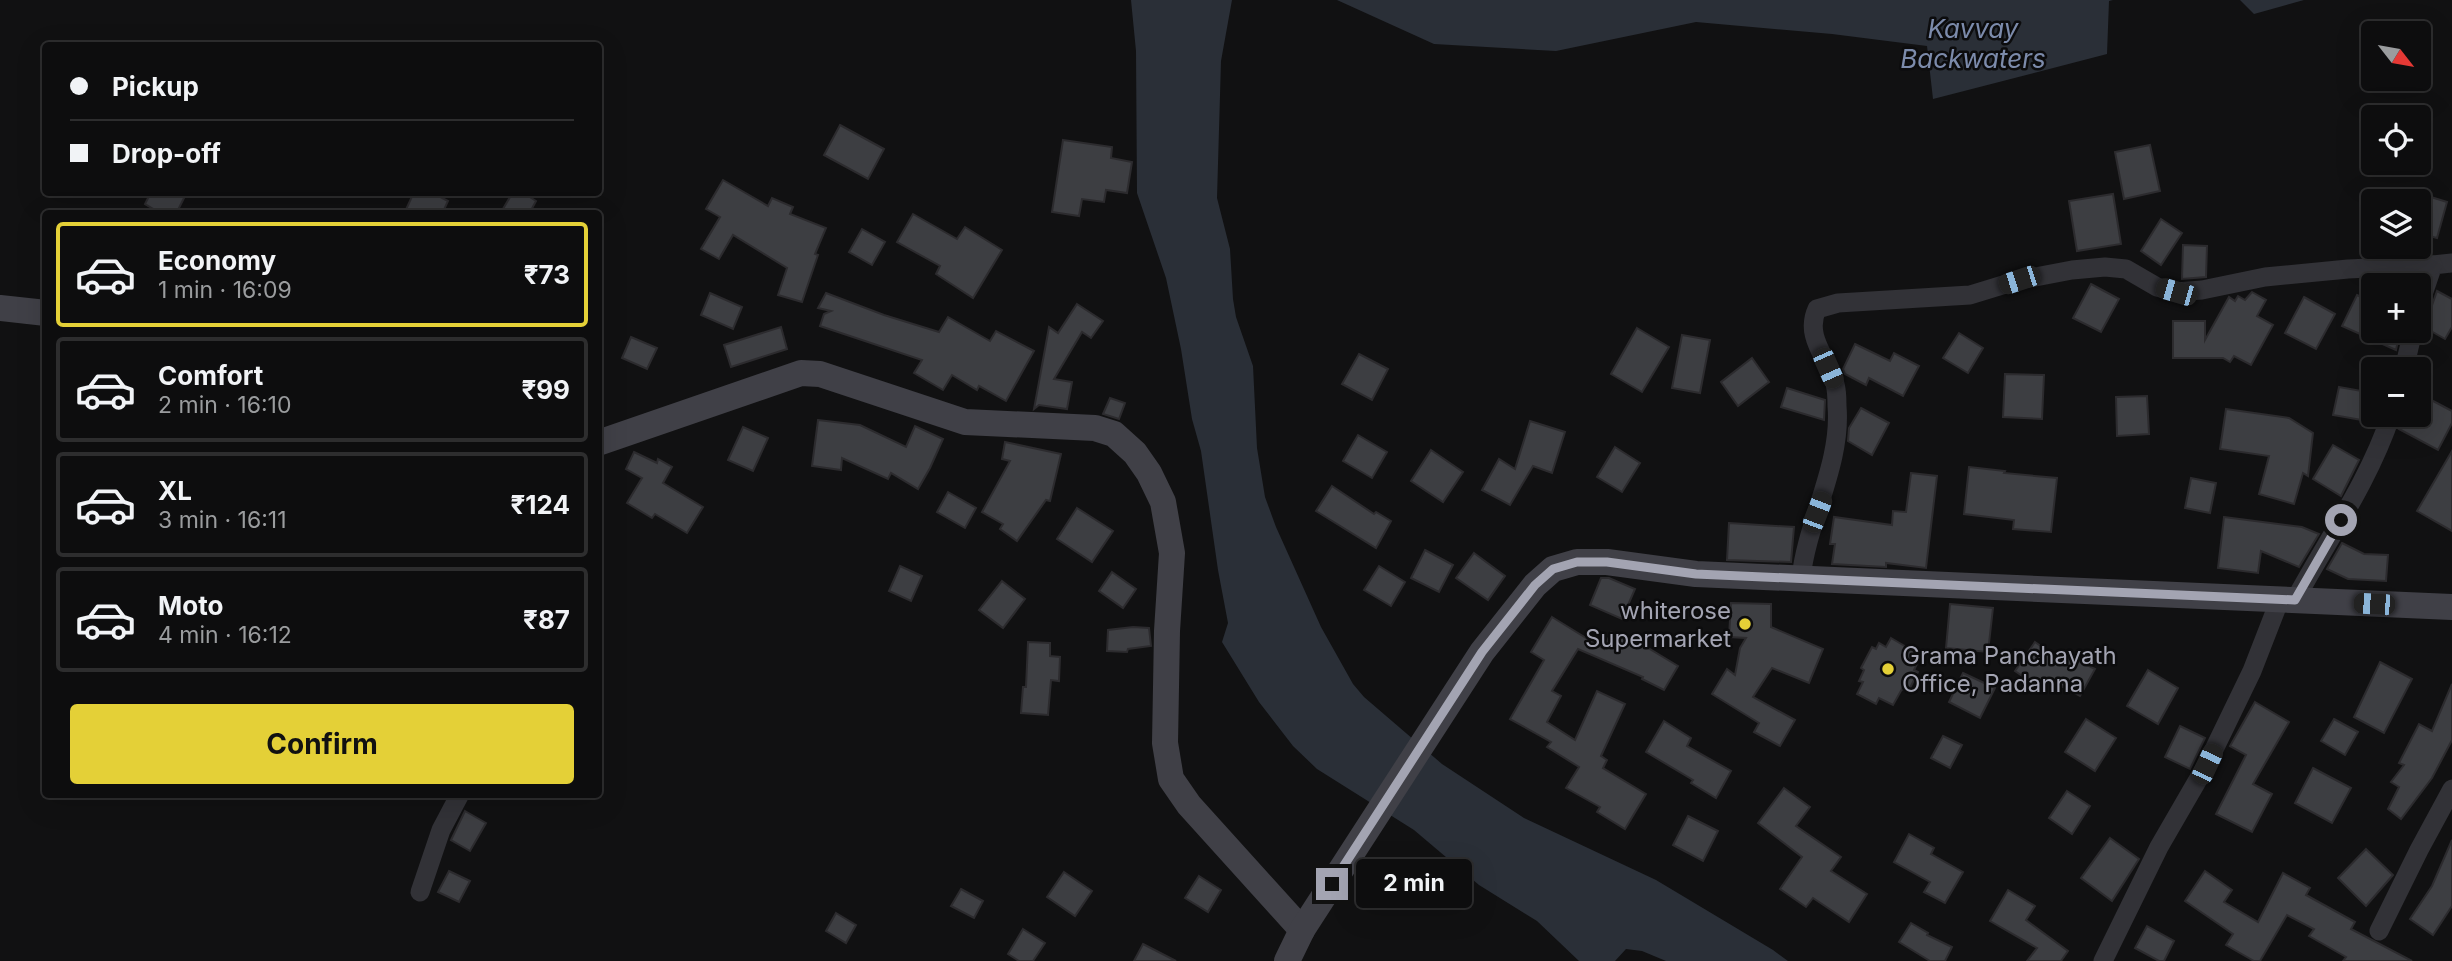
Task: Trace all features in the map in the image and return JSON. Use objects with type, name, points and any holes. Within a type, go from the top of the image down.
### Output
[{"type":"main road","points":[[0,308],[42,313]]},
{"type":"main road","points":[[602,442],[801,373],[820,374],[965,422],[1096,428],[1114,434],[1135,453],[1164,502],[1172,553],[1167,631],[1165,743],[1171,779],[1213,832],[1302,930]]},
{"type":"main road","points":[[1287,961],[1302,930],[1482,652],[1535,585],[1553,569],[1577,562],[1607,562],[1696,574],[2452,607]]},
{"type":"street","points":[[2431,286],[2443,264]]},
{"type":"street","points":[[1801,578],[1803,555],[1810,528],[1824,495],[1838,409],[1835,384],[1814,337],[1813,319],[1817,309],[1838,303],[1970,295],[2019,280],[2105,267],[2126,269],[2157,287],[2176,292],[2202,290],[2265,277],[2443,264]]},
{"type":"street","points":[[2103,961],[2159,847],[2207,764],[2288,600],[2353,500],[2387,427]]},
{"type":"street","points":[[2379,932],[2418,850],[2452,789]]},
{"type":"street","points":[[420,892],[441,830],[458,798]]},
{"type":"water","points":[[1131,0],[1232,0],[1221,61],[1217,198],[1230,249],[1236,317],[1253,366],[1257,448],[1265,497],[1321,627],[1353,684],[1364,697],[1442,764],[1524,818],[1656,880],[1788,961],[1666,961],[1642,951],[1626,949],[1615,961],[1579,961],[1537,921],[1479,885],[1414,830],[1317,769],[1293,746],[1259,702],[1222,642],[1228,623],[1201,451],[1192,419],[1166,278],[1137,193],[1136,51]]},
{"type":"water","name":"Kavvay Backwaters","points":[[1337,0],[2113,0],[2109,1],[2107,54],[1933,99],[1927,46],[1832,34],[1696,22],[1556,51],[1434,44]]},
{"type":"water","points":[[2240,0],[2304,0],[2254,14]]},
{"type":"building","points":[[840,125],[884,149],[868,179],[824,155]]},
{"type":"building","points":[[1063,140],[1112,147],[1111,158],[1132,162],[1127,193],[1106,190],[1104,202],[1082,199],[1079,216],[1052,212]]},
{"type":"building","points":[[2150,145],[2160,191],[2124,199],[2115,152]]},
{"type":"building","points":[[723,180],[768,206],[772,198],[793,207],[790,214],[826,228],[815,254],[818,255],[802,302],[778,295],[787,268],[733,235],[719,259],[701,249],[720,217],[706,209]]},
{"type":"building","points":[[2113,194],[2121,244],[2077,251],[2069,201]]},
{"type":"building","points":[[149,196],[185,196],[178,210],[155,210],[145,204]]},
{"type":"building","points":[[412,196],[439,196],[448,201],[444,210],[406,210]]},
{"type":"building","points":[[511,196],[528,196],[536,201],[531,210],[502,210]]},
{"type":"building","points":[[2431,197],[2447,202],[2437,238],[2431,236]]},
{"type":"building","points":[[913,214],[957,239],[965,227],[1002,250],[973,298],[936,274],[940,266],[897,242]]},
{"type":"building","points":[[2161,219],[2182,233],[2161,265],[2141,251]]},
{"type":"building","points":[[862,229],[885,242],[872,265],[849,252]]},
{"type":"building","points":[[2183,245],[2207,246],[2206,277],[2182,279]]},
{"type":"building","points":[[2091,284],[2119,299],[2101,332],[2073,318]]},
{"type":"building","points":[[2437,291],[2452,299],[2452,327],[2445,339],[2431,331],[2431,308]]},
{"type":"building","points":[[2252,292],[2266,300],[2257,316],[2273,325],[2251,365],[2234,356],[2230,362],[2223,358],[2173,358],[2173,321],[2205,321],[2205,340],[2229,297],[2235,301],[2238,296],[2245,300]]},
{"type":"building","points":[[710,293],[742,307],[733,329],[701,315]]},
{"type":"building","points":[[826,293],[939,332],[948,317],[990,341],[996,331],[1034,351],[1006,401],[979,386],[977,390],[952,375],[943,390],[914,373],[922,360],[820,326],[824,314],[831,311],[818,308]]},
{"type":"building","points":[[2357,295],[2361,297],[2361,334],[2342,326]]},
{"type":"building","points":[[2304,297],[2335,314],[2316,349],[2285,333]]},
{"type":"building","points":[[1077,304],[1103,321],[1091,338],[1082,332],[1054,379],[1072,382],[1067,409],[1039,405],[1034,409],[1049,327],[1058,333]]},
{"type":"building","points":[[781,327],[787,349],[731,367],[724,345]]},
{"type":"building","points":[[1637,328],[1669,347],[1642,392],[1611,374]]},
{"type":"building","points":[[1959,333],[1983,348],[1968,373],[1943,358]]},
{"type":"building","points":[[1682,335],[1710,340],[1700,393],[1672,388]]},
{"type":"building","points":[[631,337],[657,348],[647,369],[622,358]]},
{"type":"building","points":[[2380,343],[2397,343],[2396,350]]},
{"type":"building","points":[[1855,344],[1890,361],[1894,353],[1919,366],[1903,396],[1869,378],[1866,385],[1845,374],[1843,369]]},
{"type":"building","points":[[1359,354],[1388,369],[1372,400],[1342,384]]},
{"type":"building","points":[[1752,358],[1769,382],[1738,406],[1721,382]]},
{"type":"building","points":[[2005,374],[2044,375],[2042,419],[2003,417]]},
{"type":"building","points":[[2339,387],[2361,391],[2361,420],[2333,415]]},
{"type":"building","points":[[1787,388],[1825,400],[1824,420],[1781,407]]},
{"type":"building","points":[[2147,396],[2149,434],[2117,436],[2116,397]]},
{"type":"building","points":[[1110,398],[1125,403],[1119,419],[1103,414]]},
{"type":"building","points":[[2431,400],[2452,411],[2452,423],[2438,450],[2399,429],[2431,427]]},
{"type":"building","points":[[1861,408],[1889,423],[1872,455],[1848,441],[1849,428]]},
{"type":"building","points":[[2226,409],[2289,418],[2313,433],[2308,476],[2303,473],[2294,504],[2259,494],[2269,456],[2220,449]]},
{"type":"building","points":[[818,420],[860,425],[906,447],[915,426],[943,439],[918,489],[891,473],[888,479],[842,458],[841,470],[812,466]]},
{"type":"building","points":[[1530,421],[1565,432],[1552,473],[1533,466],[1510,505],[1482,490],[1499,459],[1515,469]]},
{"type":"building","points":[[743,427],[768,438],[753,471],[728,460]]},
{"type":"building","points":[[1358,435],[1387,452],[1372,478],[1343,461]]},
{"type":"building","points":[[1005,442],[1061,454],[1050,501],[1046,500],[1017,541],[1000,529],[1003,524],[982,512],[1010,461],[1002,459]]},
{"type":"building","points":[[2333,445],[2359,460],[2341,496],[2313,479]]},
{"type":"building","points":[[1615,447],[1640,463],[1622,492],[1597,477]]},
{"type":"building","points":[[1431,450],[1463,472],[1443,502],[1411,481]]},
{"type":"building","points":[[2452,451],[2452,531],[2417,511]]},
{"type":"building","points":[[634,452],[657,463],[658,459],[672,467],[663,483],[703,507],[687,533],[655,514],[652,518],[627,503],[642,478],[626,469]]},
{"type":"building","points":[[1969,467],[2057,478],[2051,532],[2013,529],[2014,520],[1964,514]]},
{"type":"building","points":[[1911,473],[1937,476],[1926,568],[1886,563],[1886,567],[1832,564],[1835,544],[1830,544],[1834,517],[1892,525],[1893,511],[1906,512]]},
{"type":"building","points":[[2191,478],[2216,483],[2210,513],[2185,508]]},
{"type":"building","points":[[1332,486],[1374,514],[1376,512],[1391,521],[1376,548],[1316,511]]},
{"type":"building","points":[[948,492],[976,508],[965,528],[937,512]]},
{"type":"building","points":[[1077,508],[1113,531],[1092,562],[1057,539]]},
{"type":"building","points":[[2224,517],[2302,527],[2319,534],[2299,567],[2261,551],[2258,573],[2218,568]]},
{"type":"building","points":[[1729,523],[1794,527],[1791,562],[1727,560]]},
{"type":"building","points":[[2342,543],[2364,554],[2388,555],[2386,581],[2348,579],[2327,569]]},
{"type":"building","points":[[1425,550],[1453,565],[1439,592],[1411,578]]},
{"type":"building","points":[[1474,553],[1505,576],[1488,600],[1456,578]]},
{"type":"building","points":[[900,566],[922,576],[911,601],[889,591]]},
{"type":"building","points":[[1379,566],[1405,582],[1391,606],[1364,590]]},
{"type":"building","points":[[1112,572],[1136,589],[1123,608],[1099,591]]},
{"type":"building","points":[[1601,578],[1609,578],[1635,589],[1622,619],[1590,605]]},
{"type":"building","points":[[1002,581],[1025,599],[1003,628],[979,610]]},
{"type":"building","points":[[1731,603],[1771,604],[1771,627],[1823,649],[1809,683],[1772,668],[1753,697],[1795,720],[1780,746],[1754,732],[1759,723],[1712,694],[1727,669],[1735,675],[1740,648],[1746,638],[1729,637]]},
{"type":"building","points":[[1950,604],[1993,608],[1988,652],[1946,648]]},
{"type":"building","points":[[1552,617],[1604,649],[1611,632],[1643,645],[1678,666],[1664,690],[1642,679],[1643,677],[1578,649],[1552,691],[1561,696],[1547,722],[1575,740],[1597,691],[1625,704],[1601,756],[1607,760],[1603,768],[1646,794],[1625,829],[1597,812],[1600,807],[1566,788],[1579,767],[1547,747],[1551,742],[1510,719],[1544,660],[1531,652]]},
{"type":"building","points":[[1149,628],[1151,646],[1128,649],[1127,652],[1107,651],[1108,630]]},
{"type":"building","name":"Grama Panchayath Office, Padanna","points":[[1891,638],[1915,652],[1910,661],[1917,664],[1914,670],[1918,672],[1908,692],[1902,689],[1893,705],[1879,698],[1876,704],[1857,694],[1863,682],[1859,681],[1864,670],[1861,668],[1872,647],[1876,649],[1879,643],[1886,647]]},
{"type":"building","points":[[1028,642],[1050,643],[1050,656],[1060,657],[1059,681],[1051,680],[1048,715],[1021,713],[1023,687],[1026,687]]},
{"type":"building","points":[[2035,642],[2065,663],[2069,656],[2095,669],[2080,696],[2048,679],[2041,689],[2015,671]]},
{"type":"building","points":[[2380,662],[2412,679],[2384,733],[2354,717]]},
{"type":"building","points":[[2148,670],[2178,688],[2158,724],[2127,706]]},
{"type":"building","points":[[1963,673],[1995,688],[1980,718],[1949,702]]},
{"type":"building","points":[[2452,684],[2452,740],[2432,778],[2401,819],[2388,809],[2399,787],[2391,782],[2404,765],[2399,763],[2419,724],[2432,731]]},
{"type":"building","points":[[2255,702],[2289,722],[2253,784],[2272,794],[2252,832],[2216,814],[2246,755],[2230,746]]},
{"type":"building","points":[[2086,719],[2116,738],[2095,771],[2065,752]]},
{"type":"building","points":[[2334,719],[2358,732],[2345,755],[2321,741]]},
{"type":"building","points":[[1664,721],[1691,738],[1687,746],[1731,771],[1716,798],[1691,783],[1693,780],[1646,752]]},
{"type":"building","points":[[2180,726],[2205,738],[2190,769],[2165,757]]},
{"type":"building","points":[[1943,736],[1962,745],[1950,768],[1931,758]]},
{"type":"building","points":[[2313,768],[2351,788],[2332,823],[2295,803]]},
{"type":"building","points":[[1784,788],[1810,807],[1796,826],[1841,857],[1831,871],[1867,894],[1849,922],[1813,898],[1806,907],[1780,889],[1802,857],[1758,823]]},
{"type":"building","points":[[2067,791],[2090,806],[2072,834],[2049,818]]},
{"type":"building","points":[[465,811],[486,823],[470,851],[451,840]]},
{"type":"building","points":[[1688,816],[1718,831],[1703,861],[1673,845]]},
{"type":"building","points":[[1909,834],[1934,848],[1931,854],[1963,872],[1945,903],[1924,892],[1930,882],[1894,862]]},
{"type":"building","points":[[2110,838],[2139,859],[2112,901],[2081,878]]},
{"type":"building","points":[[2452,840],[2452,906],[2433,935],[2410,919],[2432,886]]},
{"type":"building","points":[[2366,849],[2393,875],[2366,906],[2338,878]]},
{"type":"building","points":[[449,871],[470,881],[459,902],[438,892]]},
{"type":"building","points":[[2205,871],[2232,890],[2224,902],[2258,922],[2283,873],[2310,888],[2306,895],[2355,922],[2351,929],[2412,961],[2343,961],[2346,957],[2309,936],[2314,929],[2287,915],[2260,961],[2254,961],[2226,945],[2233,934],[2185,901]]},
{"type":"building","points":[[1064,872],[1092,891],[1075,916],[1047,897]]},
{"type":"building","points":[[1199,876],[1221,890],[1208,912],[1185,898]]},
{"type":"building","points":[[961,889],[983,901],[974,918],[951,906]]},
{"type":"building","points":[[2008,890],[2035,906],[2026,920],[2068,951],[2061,961],[2027,961],[2037,948],[1990,921]]},
{"type":"building","points":[[836,913],[856,925],[846,943],[826,931]]},
{"type":"building","points":[[1911,923],[1928,933],[1927,935],[1952,947],[1945,961],[1930,961],[1899,942]]},
{"type":"building","points":[[2147,926],[2174,941],[2164,961],[2135,948]]},
{"type":"building","points":[[1023,929],[1045,943],[1033,961],[1019,961],[1008,954]]},
{"type":"building","points":[[1143,944],[1176,961],[1134,961]]},
{"type":"place","name":"whiterose Supermarket","points":[[1745,624]]},
{"type":"place","name":"Grama Panchayath Office, Padanna","points":[[1888,669]]},
{"type":"route","points":[[1332,884],[1482,652],[1535,585],[1553,569],[1577,562],[1607,562],[1696,574],[2295,600],[2341,520]]}]
